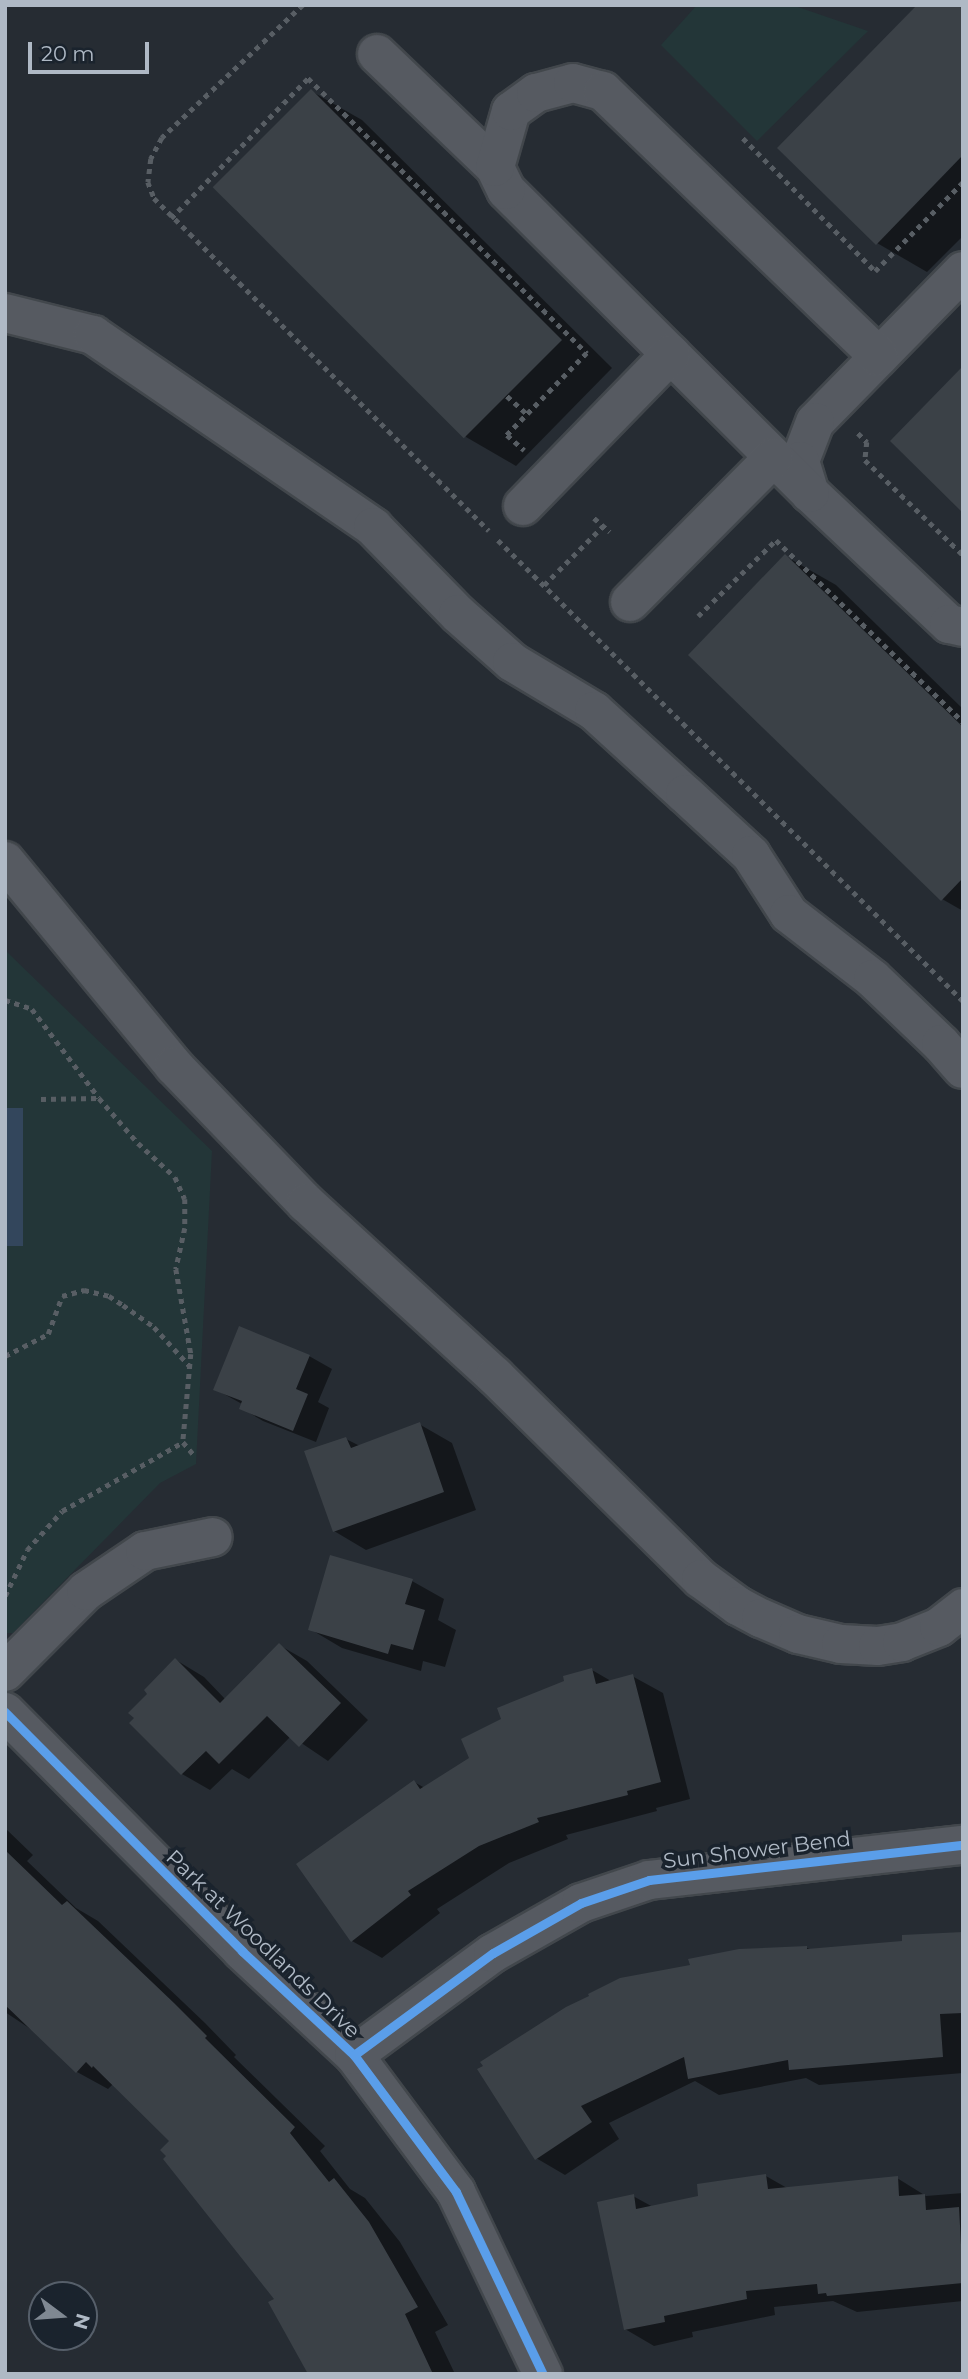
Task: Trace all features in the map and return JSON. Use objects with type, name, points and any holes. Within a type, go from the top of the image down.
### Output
[{"type":"street","points":[[377,54],[495,167],[506,190],[810,493],[958,629]]},
{"type":"street","points":[[495,167],[511,111],[536,93],[573,83],[603,91],[879,357]]},
{"type":"street","points":[[810,493],[800,461],[814,422],[963,271]]},
{"type":"street","points":[[5,313],[93,335],[373,527],[458,614],[512,662],[594,711],[685,794],[751,855],[789,914],[873,979],[941,1044],[963,1069]]},
{"type":"street","points":[[523,506],[671,355]]},
{"type":"street","points":[[631,602],[774,457]]},
{"type":"street","points":[[5,861],[174,1066],[306,1203],[495,1376],[701,1579],[761,1618],[798,1634],[841,1644],[878,1646],[902,1642],[939,1627],[963,1608]]},
{"type":"street","points":[[5,1672],[86,1591],[145,1551],[213,1536]]},
{"type":"street","name":"Park at Woodlands Drive","points":[[5,1712],[242,1951],[354,2055],[456,2192],[543,2374]]},
{"type":"street","name":"Sun Shower Bend","points":[[354,2055],[493,1952],[581,1903],[649,1880],[963,1845]]},
{"type":"path","points":[[171,218],[308,78],[587,353],[507,435],[532,457]]},
{"type":"path","points":[[743,138],[875,271],[963,182]]},
{"type":"path","points":[[507,396],[527,414]]},
{"type":"path","points":[[850,426],[867,442],[864,460],[963,555]]},
{"type":"path","points":[[594,518],[610,532]]},
{"type":"path","points":[[544,585],[603,526]]},
{"type":"path","points":[[698,616],[776,540],[963,722]]},
{"type":"path","points":[[5,1000],[32,1009],[99,1098],[138,1143],[175,1177],[185,1199],[185,1228],[176,1269],[191,1354],[183,1441],[193,1454]]},
{"type":"path","points":[[41,1099],[99,1098]]},
{"type":"path","points":[[5,1356],[48,1334],[62,1296],[84,1290],[109,1296],[124,1305],[154,1327],[189,1366]]},
{"type":"path","points":[[5,1596],[27,1550],[62,1511],[183,1441]]},
{"type":"shaded area","points":[[697,5],[792,5],[868,31],[757,141],[661,45]]},
{"type":"shaded area","points":[[5,950],[212,1151],[196,1464],[160,1483],[13,1633],[5,1633]]},
{"type":"water","points":[[5,1108],[23,1108],[23,1246],[5,1246]]},
{"type":"building","points":[[917,5],[963,5],[963,155],[876,245],[777,148]]},
{"type":"building","points":[[311,89],[562,340],[464,438],[213,187]]},
{"type":"building","points":[[963,366],[963,513],[890,441]]},
{"type":"building","points":[[785,554],[963,727],[963,878],[941,901],[688,655]]},
{"type":"building","points":[[239,1326],[310,1355],[296,1389],[308,1394],[293,1431],[239,1409],[242,1401],[213,1390]]},
{"type":"building","points":[[420,1422],[444,1492],[333,1532],[304,1451],[346,1437],[351,1448]]},
{"type":"building","points":[[330,1555],[413,1579],[405,1604],[425,1610],[413,1650],[391,1644],[388,1654],[308,1630]]},
{"type":"building","points":[[279,1643],[341,1703],[299,1747],[267,1716],[219,1764],[206,1751],[181,1775],[129,1723],[134,1718],[128,1713],[147,1694],[144,1690],[175,1658],[220,1703]]},
{"type":"building","points":[[592,1668],[596,1684],[633,1674],[661,1782],[627,1791],[628,1795],[537,1818],[539,1822],[479,1846],[408,1891],[411,1895],[351,1942],[296,1864],[414,1780],[420,1789],[469,1758],[461,1739],[501,1719],[497,1708],[564,1681],[563,1676]]},
{"type":"building","points":[[5,1850],[62,1905],[67,1901],[174,2003],[207,2036],[205,2038],[295,2127],[290,2133],[329,2182],[334,2178],[369,2222],[418,2307],[405,2314],[433,2374],[308,2374],[268,2302],[274,2299],[163,2159],[166,2156],[160,2150],[169,2141],[93,2066],[92,2068],[86,2062],[76,2073],[5,2005]]},
{"type":"building","points":[[963,1932],[963,2013],[940,2014],[943,2057],[789,2070],[788,2060],[688,2079],[684,2057],[581,2106],[592,2122],[535,2160],[477,2069],[483,2066],[480,2062],[566,2007],[620,1978],[690,1965],[688,1959],[739,1949],[807,1946],[807,1949],[902,1941],[902,1935]]},
{"type":"building","points":[[766,2174],[768,2189],[898,2176],[899,2196],[925,2194],[926,2210],[959,2207],[963,2283],[827,2296],[826,2293],[818,2294],[817,2284],[746,2291],[747,2299],[664,2316],[665,2322],[624,2330],[597,2202],[634,2194],[636,2209],[698,2196],[697,2184]]},
{"type":"cycle path","points":[[5,1712],[242,1951],[354,2055],[456,2192],[543,2374]]},
{"type":"cycle path","points":[[354,2055],[493,1953],[581,1903],[649,1880],[963,1845]]}]
